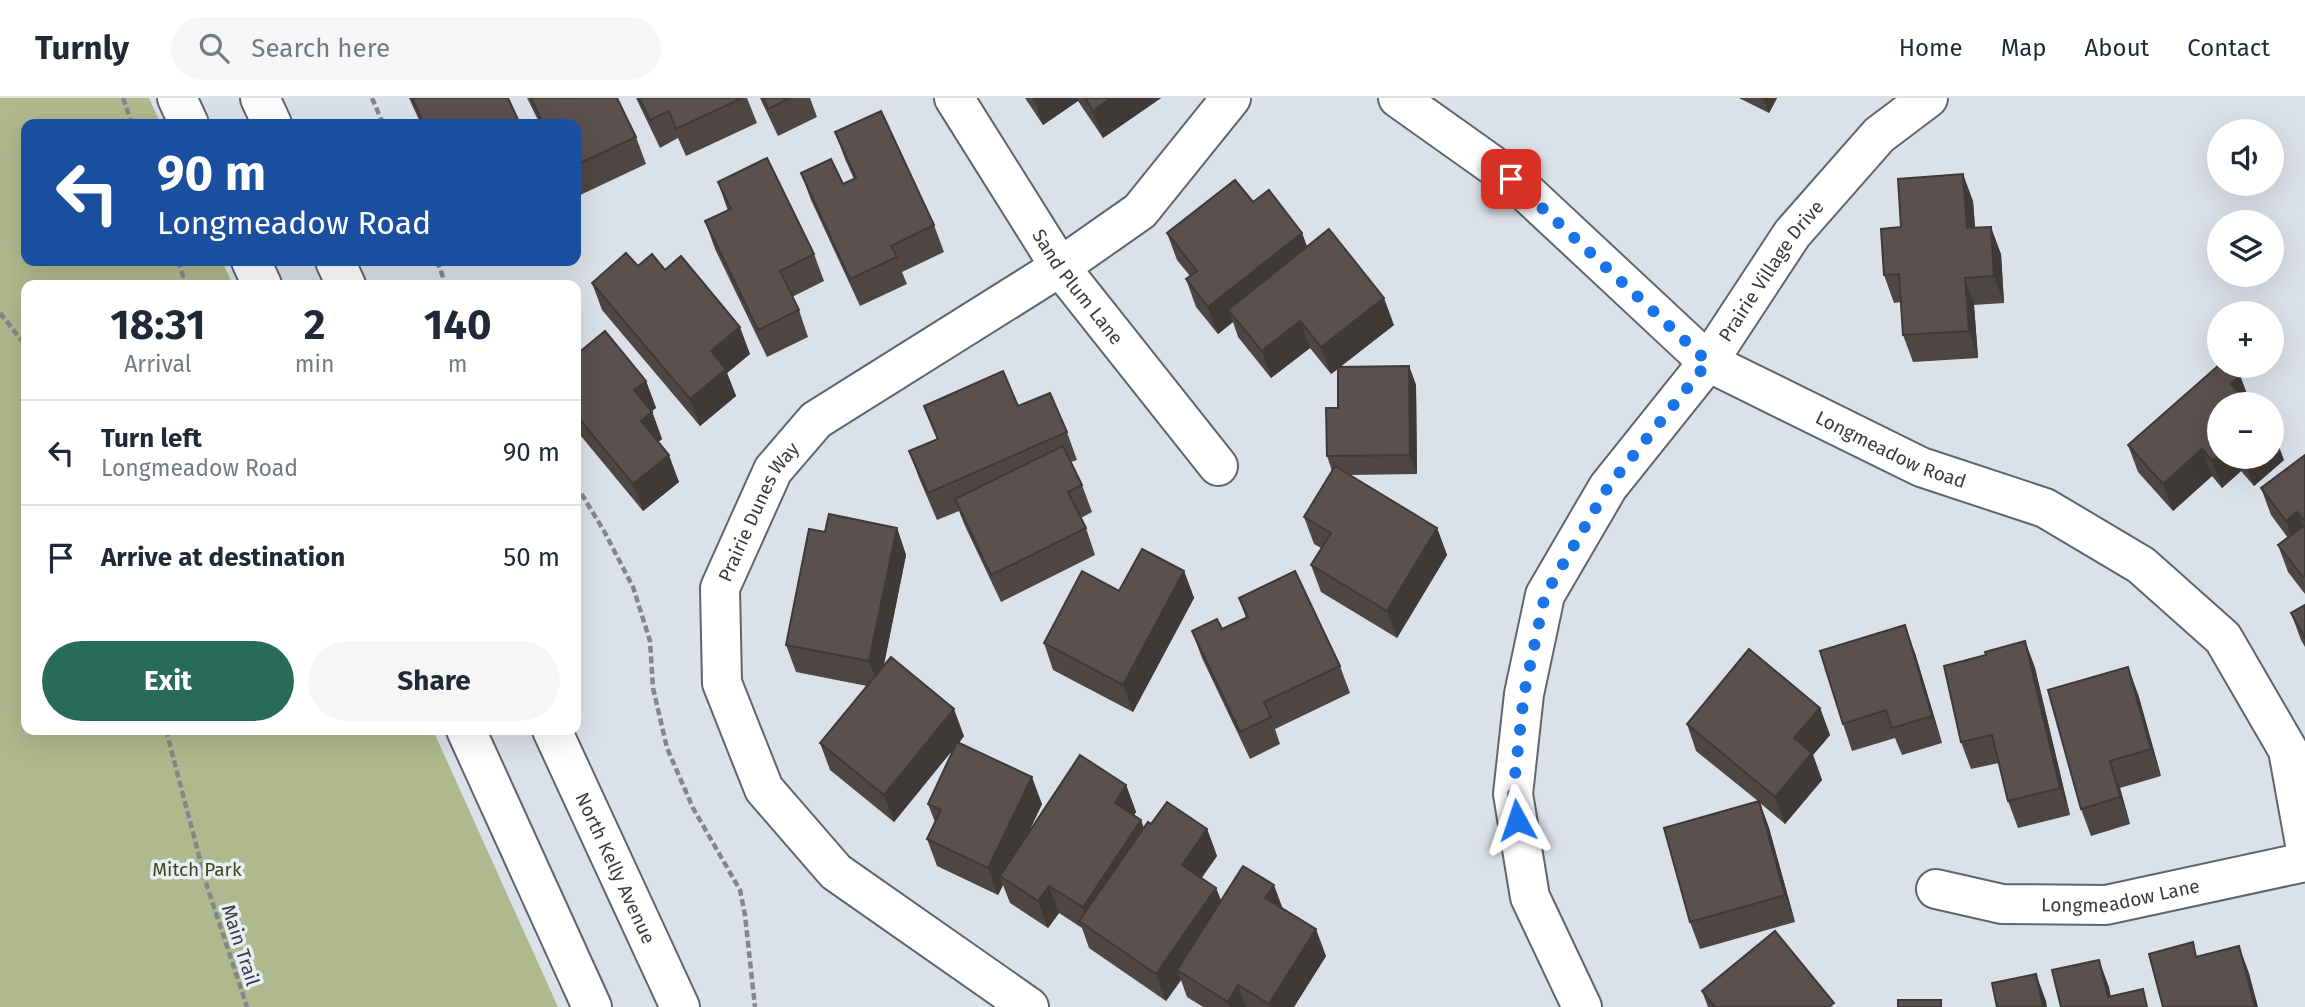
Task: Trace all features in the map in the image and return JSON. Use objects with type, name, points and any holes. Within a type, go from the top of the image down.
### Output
[{"type":"street","points":[[177,98],[187,119]]},
{"type":"street","points":[[260,98],[270,119]]},
{"type":"street","name":"Sand Plum Lane","points":[[954,98],[1060,267],[1218,466]]},
{"type":"street","name":"Prairie Dunes Way","points":[[1029,1007],[836,872],[764,789],[722,683],[720,588],[773,470],[816,420],[1060,267],[1140,211],[1231,98]]},
{"type":"street","name":"Longmeadow Road","points":[[1398,98],[1511,179],[1708,362],[1921,467],[2045,508],[2141,565],[2223,638],[2230,649],[2288,750],[2305,844]]},
{"type":"street","name":"Prairie Village Drive","points":[[1582,1007],[1530,897],[1513,794],[1524,694],[1545,595],[1608,487],[1708,362],[1793,234],[1879,135],[1927,98]]},
{"type":"street","points":[[468,735],[592,1007]]},
{"type":"street","name":"North Kelly Avenue","points":[[554,735],[680,1007]]},
{"type":"street","name":"Longmeadow Lane","points":[[1936,889],[2002,904],[2106,905],[2305,862]]},
{"type":"path","points":[[123,98],[129,119]]},
{"type":"path","points":[[372,98],[381,119]]},
{"type":"path","points":[[0,313],[21,340]]},
{"type":"path","points":[[581,493],[633,587],[650,641],[653,688],[667,748],[693,808],[740,890],[755,1007]]},
{"type":"path","name":"Main Trail","points":[[167,735],[207,886],[247,1007]]},
{"type":"green space","name":"Mitch Park","points":[[0,98],[149,98],[159,119],[21,119],[21,266],[224,266],[231,280],[21,280],[21,735],[435,735],[558,1007],[0,1007]]},
{"type":"building","points":[[412,98],[508,98],[518,119],[422,119]]},
{"type":"building","points":[[531,98],[617,98],[636,137],[581,163],[581,119],[541,119]]},
{"type":"building","points":[[639,98],[742,98],[676,129],[669,111],[650,120]]},
{"type":"building","points":[[763,98],[790,98],[768,109]]},
{"type":"building","points":[[1085,98],[1111,98],[1093,111]]},
{"type":"building","points":[[881,111],[934,225],[891,246],[897,257],[850,279],[801,173],[831,159],[843,184],[856,178],[835,132]]},
{"type":"building","points":[[767,158],[814,254],[780,271],[799,310],[758,330],[705,221],[731,209],[718,182]]},
{"type":"building","points":[[1963,174],[1967,228],[1991,227],[1994,276],[1965,278],[1969,331],[1903,335],[1899,274],[1884,275],[1881,229],[1901,227],[1898,179]]},
{"type":"building","points":[[1235,180],[1253,202],[1269,190],[1302,233],[1208,307],[1186,279],[1197,271],[1167,233]]},
{"type":"building","points":[[1329,229],[1384,298],[1321,347],[1300,321],[1262,351],[1228,310]]},
{"type":"building","points":[[626,253],[638,266],[652,254],[665,270],[681,256],[740,327],[711,351],[726,369],[690,399],[592,283]]},
{"type":"building","points":[[605,331],[646,381],[634,390],[652,412],[641,421],[669,455],[633,484],[581,421],[581,351]]},
{"type":"building","points":[[1409,366],[1410,455],[1327,456],[1326,408],[1338,408],[1338,367]]},
{"type":"building","points":[[1003,371],[1018,406],[1050,393],[1067,432],[928,493],[909,451],[938,439],[924,406]]},
{"type":"building","points":[[2207,376],[2207,378],[2237,378],[2231,384],[2238,392],[2207,392],[2207,455],[2202,449],[2163,484],[2128,445]]},
{"type":"building","points":[[1063,446],[1082,485],[1068,492],[1086,528],[991,575],[955,499]]},
{"type":"building","points":[[2305,455],[2305,522],[2297,512],[2286,521],[2261,488]]},
{"type":"building","points":[[1335,466],[1437,528],[1387,611],[1311,565],[1331,533],[1304,517]]},
{"type":"building","points":[[829,514],[897,528],[869,661],[786,645],[809,529],[825,532]]},
{"type":"building","points":[[2305,525],[2305,575],[2303,577],[2278,545]]},
{"type":"building","points":[[1142,549],[1184,571],[1123,685],[1044,643],[1082,571],[1119,591]]},
{"type":"building","points":[[1295,571],[1340,666],[1264,702],[1271,717],[1240,732],[1192,631],[1217,619],[1222,629],[1248,617],[1239,598]]},
{"type":"building","points":[[2305,605],[2305,638],[2291,613]]},
{"type":"building","points":[[1905,625],[1932,716],[1892,728],[1886,710],[1843,724],[1820,651]]},
{"type":"building","points":[[2025,641],[2060,788],[2008,801],[1992,735],[1961,742],[1944,666]]},
{"type":"building","points":[[1749,649],[1820,708],[1794,738],[1812,753],[1775,797],[1687,724]]},
{"type":"building","points":[[891,657],[954,709],[884,795],[820,743]]},
{"type":"building","points":[[2128,667],[2151,749],[2110,761],[2120,797],[2081,809],[2048,690]]},
{"type":"building","points":[[957,742],[1032,777],[988,868],[927,839],[941,810],[928,804]]},
{"type":"building","points":[[1080,755],[1126,785],[1115,803],[1141,820],[1083,907],[1049,886],[1038,901],[1000,876]]},
{"type":"building","points":[[1759,801],[1785,895],[1690,922],[1664,828]]},
{"type":"building","points":[[1167,802],[1207,829],[1182,865],[1216,888],[1156,974],[1079,921],[1148,822],[1151,824]]},
{"type":"building","points":[[1243,866],[1274,885],[1265,898],[1316,929],[1269,1004],[1238,985],[1228,1002],[1177,970]]},
{"type":"building","points":[[1775,931],[1834,1003],[1828,1007],[1715,1007],[1702,991]]},
{"type":"building","points":[[2193,942],[2196,957],[2239,946],[2255,1007],[2163,1007],[2149,954]]},
{"type":"building","points":[[2099,960],[2108,997],[2143,989],[2147,1007],[2061,1007],[2052,970]]},
{"type":"building","points":[[2036,974],[2043,1007],[1997,1007],[1992,983]]},
{"type":"building","points":[[1898,1000],[1941,1000],[1941,1007],[1898,1007]]},
{"type":"route","points":[[1511,179],[1708,362],[1608,487],[1545,595],[1524,694],[1513,794],[1517,820]]}]
